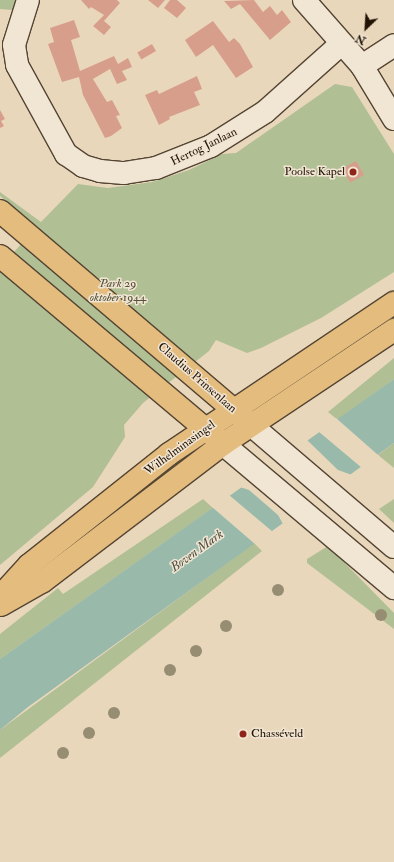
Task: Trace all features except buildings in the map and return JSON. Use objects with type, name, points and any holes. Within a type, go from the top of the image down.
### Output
[{"type":"main road","name":"Claudius Prinsenlaan","points":[[0,211],[251,425]]},
{"type":"main road","points":[[0,256],[223,444]]},
{"type":"main road","name":"Wilhelminasingel","points":[[0,597],[29,565],[169,454],[394,303]]},
{"type":"main road","name":"Wilhelminasingel","points":[[0,606],[43,581],[223,444],[394,330]]},
{"type":"street","name":"Hertog Janlaan","points":[[28,0],[14,45],[17,65],[66,154],[83,166],[100,171],[124,173],[156,168],[211,146],[265,112],[341,44]]},
{"type":"street","points":[[304,0],[341,44],[362,66],[394,119]]},
{"type":"street","points":[[362,66],[394,45]]},
{"type":"street","name":"Claudius Prinsenlaan","points":[[251,425],[394,547]]},
{"type":"street","points":[[223,444],[394,588]]},
{"type":"green space","points":[[0,0],[20,0],[12,10],[0,9]]},
{"type":"green space","name":"Park 29 oktober 1944","points":[[335,84],[352,87],[394,154],[394,272],[321,318],[261,348],[247,353],[216,340],[209,351],[143,403],[124,425],[125,437],[93,487],[0,565],[0,268],[36,227],[0,196],[0,192],[41,222],[78,184],[108,188],[152,182],[189,170],[222,154],[236,153]]},
{"type":"green space","points":[[394,358],[394,379],[338,420],[328,412]]},
{"type":"green space","points":[[394,443],[394,468],[378,455]]},
{"type":"green space","points":[[203,499],[213,508],[0,659],[0,634],[58,588],[63,594]]},
{"type":"green space","points":[[394,499],[394,523],[379,509]]},
{"type":"green space","points":[[254,543],[262,551],[0,758],[0,730]]},
{"type":"green space","points":[[328,546],[394,613],[394,629],[307,563],[307,559]]},
{"type":"water","name":"Boven Mark","points":[[394,379],[394,443],[28,707],[0,730],[0,659]]},
{"type":"pier","points":[[336,418],[379,456],[362,468],[318,431]]},
{"type":"pier","points":[[306,439],[338,470],[352,475],[283,524],[278,515],[249,490],[240,487]]},
{"type":"pier","points":[[229,495],[273,532],[255,544],[212,507]]},
{"type":"place","name":"Poolse Kapel","points":[[353,172]]},
{"type":"place","name":"Chasséveld","points":[[243,734]]}]
